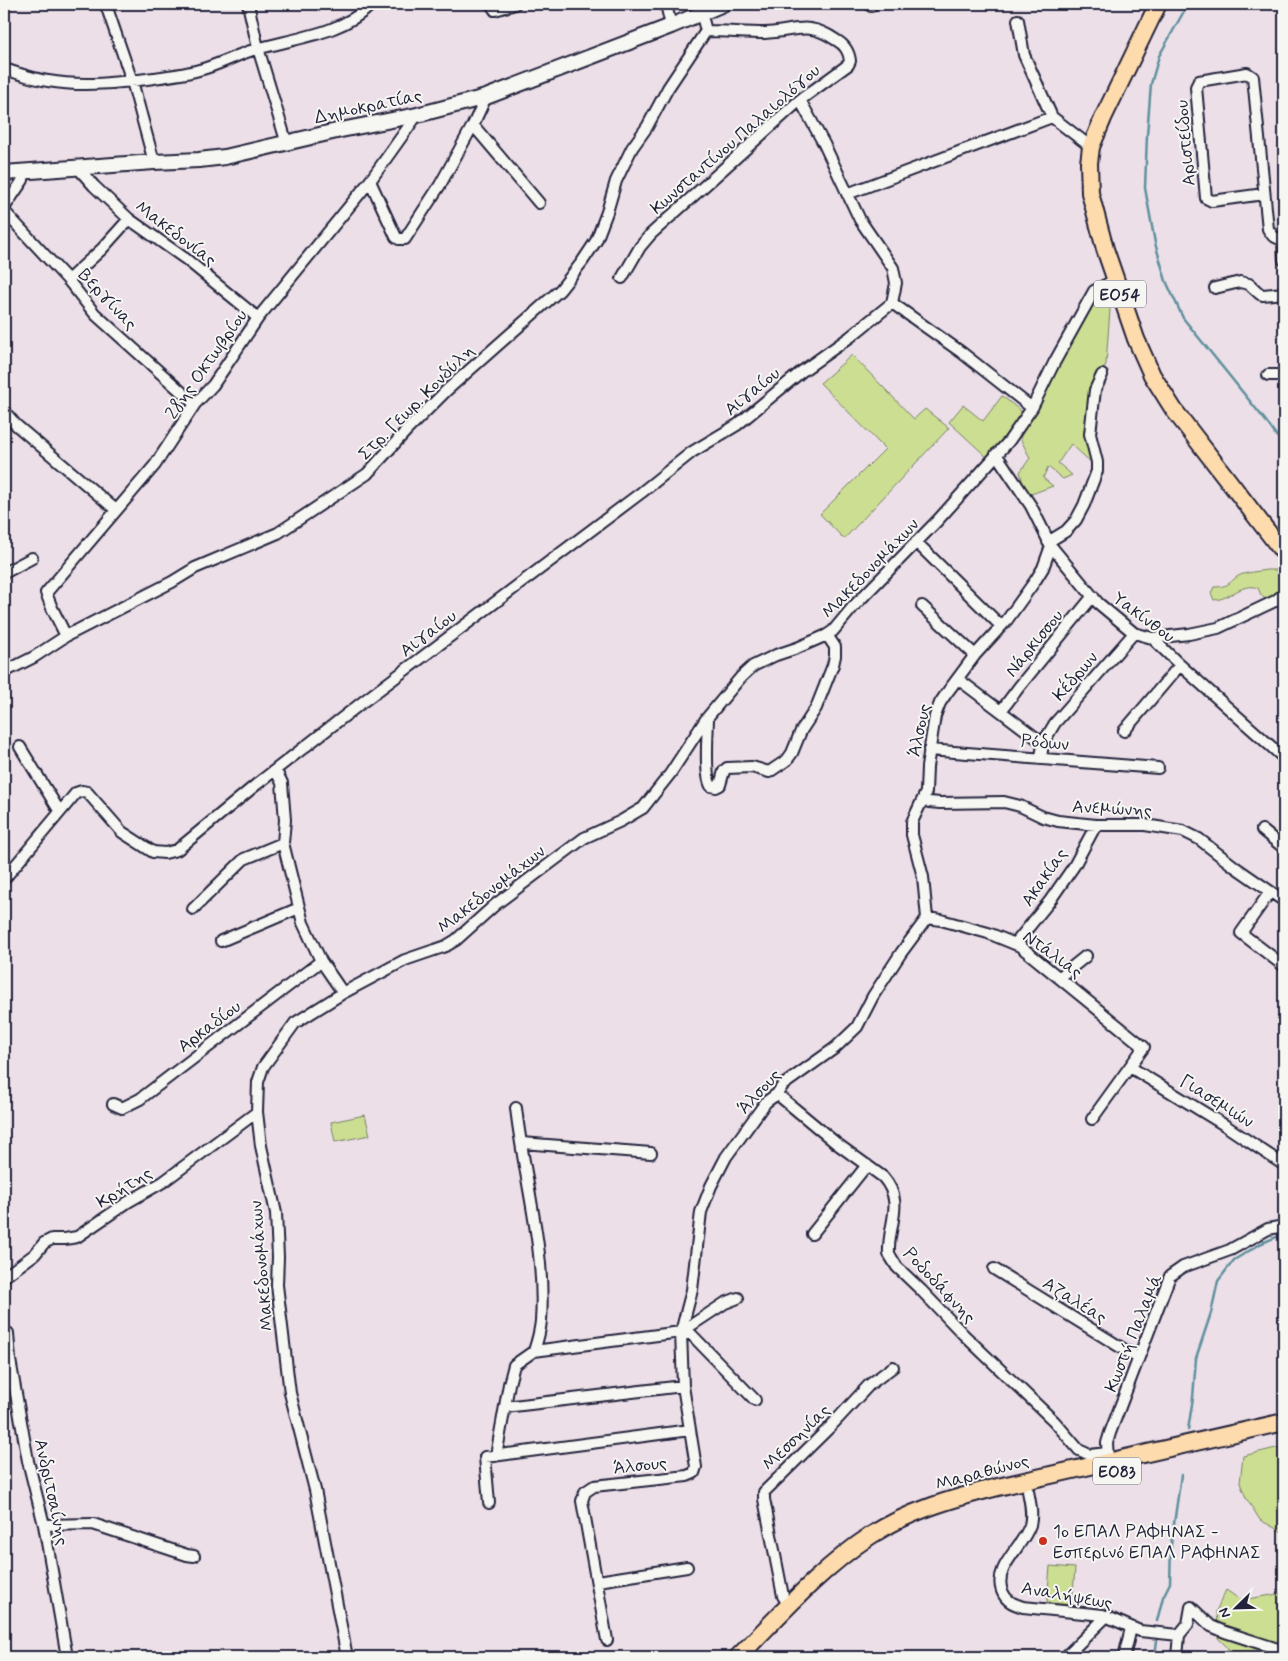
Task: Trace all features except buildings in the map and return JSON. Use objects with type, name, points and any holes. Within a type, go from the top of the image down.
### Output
[{"type":"main road","name":"ΕΟ54","points":[[1158,4],[1104,116],[1092,147],[1089,162],[1090,193],[1115,280],[1146,363],[1163,394],[1284,553]]},
{"type":"main road","name":"Μαραθώνος","points":[[738,1657],[809,1586],[849,1550],[882,1529],[916,1512],[984,1490],[1108,1458],[1284,1422]]},
{"type":"main road","name":"Μαραθώνος","points":[[754,1657],[820,1589],[846,1566],[876,1544],[938,1515],[979,1502],[1284,1434]]},
{"type":"street","points":[[95,4],[108,4],[132,81],[154,162]]},
{"type":"street","points":[[248,4],[258,48],[287,144]]},
{"type":"street","points":[[4,69],[47,81],[72,84],[132,81],[200,70],[258,48],[295,40],[337,27],[366,10],[372,4]]},
{"type":"street","points":[[491,4],[495,10],[515,4]]},
{"type":"street","points":[[666,4],[672,26]]},
{"type":"street","name":"Δημοκρατίας","points":[[4,173],[225,157],[341,130],[417,115],[486,96],[672,26],[723,4]]},
{"type":"street","points":[[702,12],[706,31]]},
{"type":"street","points":[[1018,20],[1024,55],[1052,117],[1092,147]]},
{"type":"street","name":"Κωνσταντίνου Παλαιολόγου","points":[[622,278],[640,246],[651,234],[800,100],[848,65],[850,61],[848,50],[842,43],[825,32],[806,28],[798,27],[769,33],[706,31]]},
{"type":"street","name":"Στρ. Γεωρ. Κονδύλη","points":[[4,672],[34,657],[66,636],[195,568],[278,533],[367,474],[447,390],[560,290],[582,262],[596,241],[616,181],[632,148],[648,126],[668,88],[706,31]]},
{"type":"street","name":"Αριστείδου","points":[[1264,194],[1212,201],[1206,198],[1196,87],[1199,81],[1247,74],[1253,77],[1268,229],[1273,236],[1284,241]]},
{"type":"street","points":[[370,181],[396,237],[405,239],[440,185],[474,125],[486,96]]},
{"type":"street","points":[[800,100],[824,144],[860,220],[893,268],[896,283],[892,302],[961,352],[1032,408]]},
{"type":"street","name":"28ης Οκτωβρίου","points":[[66,636],[46,593],[155,465],[195,404],[213,385],[258,318],[370,181],[417,115]]},
{"type":"street","points":[[847,194],[1052,117]]},
{"type":"street","points":[[474,125],[539,203]]},
{"type":"street","name":"Μακεδονίας","points":[[78,168],[129,219],[187,260],[258,318]]},
{"type":"street","points":[[4,209],[23,180],[24,172]]},
{"type":"street","name":"Βεργίνας","points":[[4,209],[68,280],[95,314],[195,404]]},
{"type":"street","points":[[68,280],[102,249],[129,219]]},
{"type":"street","points":[[1284,241],[1284,260]]},
{"type":"street","name":"Μακεδονομάχων","points":[[346,1657],[315,1490],[290,1393],[277,1285],[276,1213],[261,1146],[257,1112],[258,1082],[263,1067],[278,1044],[296,1023],[344,992],[405,960],[446,946],[456,940],[496,904],[584,838],[636,814],[643,808],[670,774],[708,717],[740,677],[753,666],[833,631],[853,607],[938,520],[1019,429],[1094,291],[1115,280]]},
{"type":"street","points":[[1214,288],[1240,282],[1249,284],[1263,295],[1284,293]]},
{"type":"street","name":"Αιγαίου","points":[[4,879],[76,793],[82,791],[88,792],[122,832],[153,852],[165,853],[177,850],[257,784],[364,701],[642,492],[692,452],[737,425],[801,372],[850,337],[892,302]]},
{"type":"street","points":[[1050,544],[1076,520],[1097,471],[1097,462],[1090,434],[1095,390],[1102,375]]},
{"type":"street","points":[[1268,375],[1284,375]]},
{"type":"street","points":[[4,410],[16,425],[116,510]]},
{"type":"street","name":"Υακίνθου","points":[[996,454],[1032,506],[1050,544],[1109,613],[1134,633],[1152,638],[1284,758]]},
{"type":"street","points":[[916,542],[1001,626]]},
{"type":"street","name":"Άλσους","points":[[608,1640],[582,1501],[585,1492],[594,1486],[694,1474],[696,1466],[683,1386],[681,1332],[695,1271],[701,1212],[711,1186],[726,1158],[766,1102],[777,1094],[783,1085],[835,1048],[857,1027],[873,996],[927,918],[922,877],[912,835],[912,822],[926,792],[929,750],[935,716],[940,703],[975,656],[1035,582],[1050,544]]},
{"type":"street","points":[[4,573],[32,558]]},
{"type":"street","points":[[1152,638],[1189,634],[1218,628],[1276,601],[1284,594]]},
{"type":"street","name":"Νάρκισσου","points":[[1001,711],[1093,596]]},
{"type":"street","points":[[922,606],[975,656]]},
{"type":"street","name":"Κέδρων","points":[[1043,743],[1055,723],[1134,633]]},
{"type":"street","points":[[708,717],[707,772],[708,782],[711,786],[716,787],[720,785],[724,771],[727,768],[751,767],[768,772],[772,771],[787,760],[792,753],[801,731],[816,708],[835,656],[834,647],[826,635]]},
{"type":"street","points":[[1124,731],[1180,665]]},
{"type":"street","points":[[958,679],[1043,743],[1041,758]]},
{"type":"street","points":[[20,746],[60,812]]},
{"type":"street","name":"Ρόδων","points":[[929,750],[1158,768]]},
{"type":"street","points":[[276,771],[282,783],[283,792],[285,820],[283,843],[303,923],[321,961],[344,992]]},
{"type":"street","name":"Ανεμώνης","points":[[923,799],[929,802],[940,803],[1004,802],[1020,806],[1043,817],[1058,821],[1096,825],[1145,825],[1183,831],[1199,838],[1270,892],[1283,899]]},
{"type":"street","name":"Ακακίας","points":[[1015,944],[1049,902],[1074,866],[1096,825]]},
{"type":"street","points":[[1262,830],[1284,848]]},
{"type":"street","points":[[194,909],[244,860],[283,843]]},
{"type":"street","points":[[1270,892],[1241,933],[1284,966]]},
{"type":"street","points":[[220,942],[299,908]]},
{"type":"street","name":"Ντάλιας","points":[[927,918],[988,933],[1015,944],[1060,977],[1144,1047],[1130,1067]]},
{"type":"street","points":[[1060,977],[1086,956]]},
{"type":"street","name":"Αρκαδίου","points":[[114,1104],[122,1108],[140,1099],[321,961]]},
{"type":"street","points":[[1092,1119],[1130,1067]]},
{"type":"street","name":"Γιασεμιών","points":[[1130,1067],[1226,1126],[1284,1165]]},
{"type":"street","name":"Ροδοδάφνης","points":[[777,1094],[836,1143],[883,1177],[892,1188],[895,1205],[888,1248],[891,1260],[964,1335],[1054,1421],[1079,1450],[1086,1454],[1108,1458]]},
{"type":"street","points":[[516,1108],[536,1231],[541,1289],[541,1323],[534,1351]]},
{"type":"street","name":"Κρήτης","points":[[4,1276],[35,1254],[44,1243],[52,1239],[65,1239],[77,1236],[128,1202],[163,1182],[257,1112]]},
{"type":"street","points":[[522,1143],[651,1153]]},
{"type":"street","points":[[812,1234],[867,1165]]},
{"type":"street","name":"Κωστή Παλαμά","points":[[1108,1458],[1107,1444],[1110,1434],[1170,1276],[1183,1267],[1230,1250],[1268,1229],[1284,1226]]},
{"type":"street","name":"Αζαλέας","points":[[994,1269],[1138,1358]]},
{"type":"street","points":[[681,1332],[725,1303],[738,1298]]},
{"type":"street","points":[[496,1456],[514,1365],[534,1351],[681,1332],[691,1334],[755,1400]]},
{"type":"street","name":"Ανδριτσαίνης","points":[[8,1333],[10,1360],[28,1461],[44,1525],[67,1657]]},
{"type":"street","name":"Μεσσηνίας","points":[[789,1606],[783,1596],[764,1492],[830,1427],[869,1385],[893,1367]]},
{"type":"street","points":[[505,1407],[683,1386]]},
{"type":"street","points":[[490,1503],[486,1457],[690,1430]]},
{"type":"street","name":"Αναλήψεως","points":[[1028,1491],[1031,1518],[1026,1534],[1007,1562],[1000,1584],[1004,1595],[1011,1603],[1107,1616],[1131,1628],[1147,1633],[1179,1635]]},
{"type":"street","points":[[44,1525],[93,1524],[194,1556]]},
{"type":"street","points":[[598,1581],[687,1567]]},
{"type":"street","points":[[1176,1657],[1179,1635],[1188,1624],[1191,1607],[1211,1626],[1284,1651]]},
{"type":"street","points":[[1065,1657],[1107,1616]]},
{"type":"street","points":[[1124,1657],[1131,1628]]},
{"type":"green space","points":[[1097,296],[1111,296],[1106,364],[1087,417],[1094,465],[1071,444],[1058,463],[1072,475],[1063,479],[1048,467],[1043,478],[1053,486],[1026,496],[1020,472],[1030,458],[1020,438]]},
{"type":"green space","points":[[852,355],[914,419],[925,409],[949,428],[844,539],[820,514],[885,449],[820,383]]},
{"type":"green space","points":[[1002,396],[1026,415],[988,458],[949,422],[963,405],[983,421]]},
{"type":"green space","points":[[1280,570],[1284,572],[1284,590],[1266,600],[1258,588],[1246,587],[1226,597],[1214,600],[1211,593],[1214,587],[1225,586],[1243,574]]},
{"type":"green space","points":[[365,1115],[370,1135],[335,1142],[331,1122]]},
{"type":"green space","points":[[1284,1446],[1284,1533],[1260,1520],[1246,1498],[1240,1483],[1243,1456]]},
{"type":"green space","points":[[1050,1566],[1075,1568],[1072,1605],[1047,1603]]},
{"type":"green space","points":[[1226,1590],[1241,1600],[1284,1593],[1284,1657],[1224,1657],[1228,1648],[1218,1638],[1216,1611]]},
{"type":"waterway","points":[[1188,4],[1159,56],[1151,84],[1145,188],[1155,243],[1166,281],[1183,318],[1284,446]]},
{"type":"waterway","points":[[1188,1430],[1196,1358],[1211,1313],[1218,1281],[1234,1260],[1262,1243],[1284,1234]]},
{"type":"waterway","points":[[1157,1621],[1163,1597],[1170,1583],[1171,1545],[1181,1475]]},
{"type":"waterway","points":[[1155,1657],[1157,1640]]},
{"type":"place","name":"1ο ΕΠΑΛ ΡΑΦΗΝΑΣ - Εσπερινό ΕΠΑΛ ΡΑΦΗΝΑΣ","points":[[1043,1541]]}]
